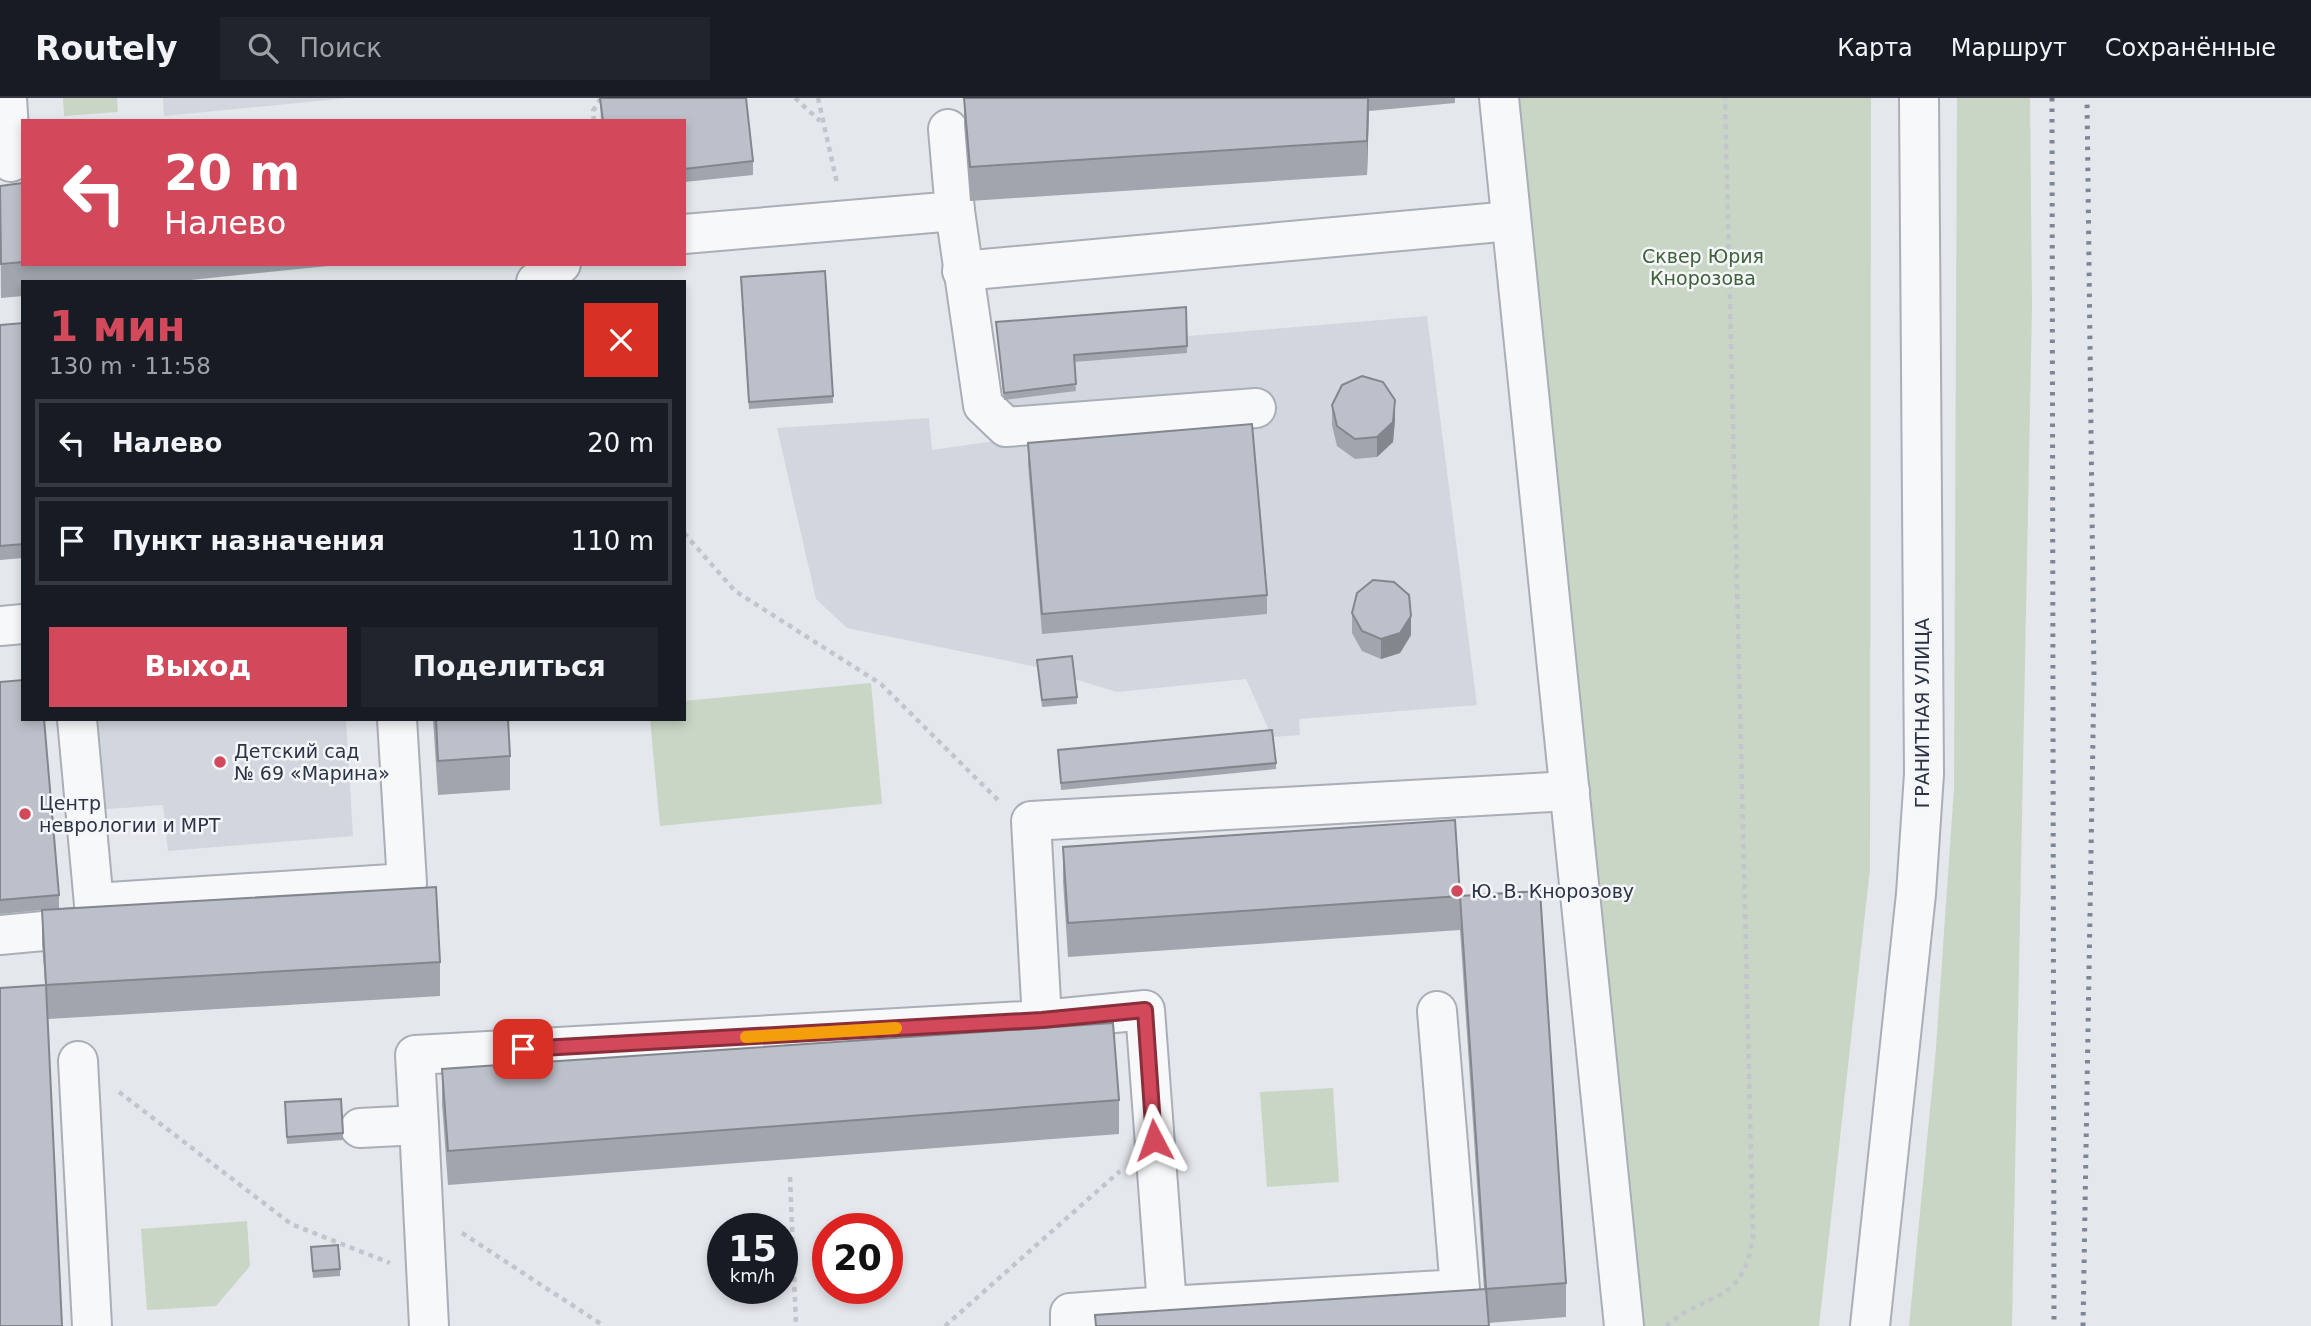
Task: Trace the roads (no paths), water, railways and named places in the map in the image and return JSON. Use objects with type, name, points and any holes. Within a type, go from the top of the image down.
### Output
[{"type":"street","points":[[7,98],[11,162]]},
{"type":"street","points":[[1499,98],[1623,1326]]},
{"type":"street","name":"ГРАНИТНАЯ УЛИЦА","points":[[1870,1326],[1916,894],[1924,774],[1919,98]]},
{"type":"street","points":[[948,129],[962,271],[983,405],[1006,427],[1256,408]]},
{"type":"street","points":[[686,234],[955,211]]},
{"type":"street","points":[[962,271],[1511,221]]},
{"type":"street","points":[[539,280],[558,266]]},
{"type":"street","points":[[0,626],[21,624]]},
{"type":"street","points":[[0,935],[96,926],[77,721]]},
{"type":"street","points":[[94,903],[407,883],[397,721]]},
{"type":"street","points":[[1042,1020],[1031,821],[1570,791]]},
{"type":"street","points":[[429,1326],[415,1055],[1042,1020],[1145,1010],[1167,1306]]},
{"type":"street","points":[[1070,1326],[1070,1313],[1460,1289],[1437,1011]]},
{"type":"street","points":[[78,1060],[92,1326]]},
{"type":"street","points":[[359,1128],[419,1125]]},
{"type":"railway","points":[[2052,98],[2054,1326]]},
{"type":"railway","points":[[2083,1326],[2094,677],[2087,98]]},
{"type":"place","name":"Детский сад № 69 «Марина»","points":[[220,762]]},
{"type":"place","name":"Центр неврологии и МРТ","points":[[25,814]]},
{"type":"place","name":"Ю. В. Кнорозову","points":[[1457,891]]},
{"type":"park label","name":"Сквер Юрия Кнорозова","points":[[1703,267]]}]
